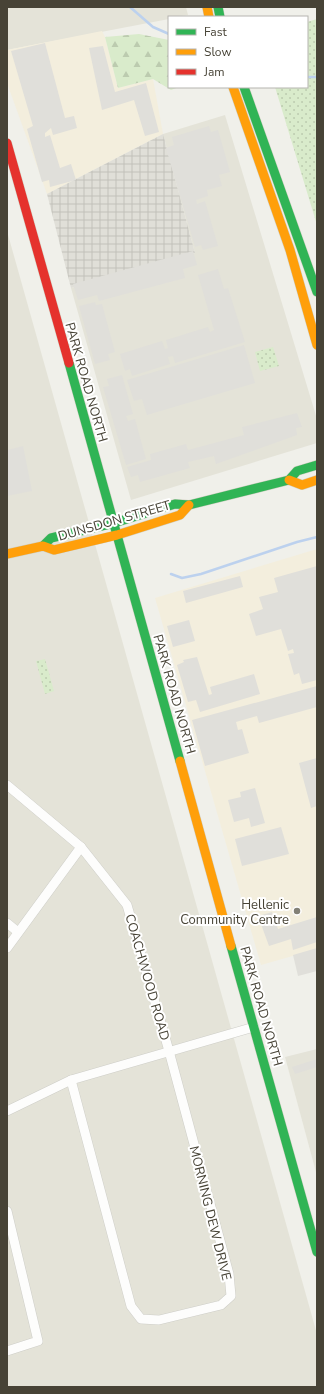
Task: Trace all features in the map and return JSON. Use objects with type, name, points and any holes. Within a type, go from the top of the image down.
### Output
[{"type":"main road","points":[[233,88],[290,250],[317,345]]},
{"type":"main road","points":[[244,88],[317,292]]},
{"type":"main road","name":"PARK ROAD NORTH","points":[[7,143],[317,1252]]},
{"type":"main road","name":"DUNSDON STREET","points":[[7,554],[43,546],[51,538],[114,523],[175,504],[189,506],[289,480],[298,471],[317,465]]},
{"type":"main road","name":"DUNSDON STREET","points":[[289,480],[302,484],[317,480]]},
{"type":"main road","name":"DUNSDON STREET","points":[[43,546],[54,550],[117,535],[180,515],[189,506]]},
{"type":"street","name":"COACHWOOD ROAD","points":[[7,785],[81,846],[127,905],[169,1051]]},
{"type":"street","points":[[7,948],[81,846]]},
{"type":"street","points":[[7,923],[18,932]]},
{"type":"street","points":[[7,1111],[71,1080],[254,1027]]},
{"type":"street","name":"MORNING DEW DRIVE","points":[[71,1080],[131,1306],[141,1319],[159,1320],[221,1304],[231,1296],[229,1274],[169,1051]]},
{"type":"street","points":[[7,1211],[38,1341],[7,1351]]},
{"type":"shaded area","points":[[7,7],[186,7],[188,15],[168,16],[168,19],[7,50]]},
{"type":"shaded area","points":[[102,31],[105,37],[118,88],[153,79],[163,134],[47,194],[7,83],[7,50]]},
{"type":"shaded area","points":[[45,43],[65,118],[74,116],[77,128],[53,135],[51,128],[45,133],[45,137],[50,135],[60,168],[71,164],[76,180],[50,187],[49,180],[42,182],[27,129],[33,126],[11,51]]},
{"type":"shaded area","points":[[103,46],[115,92],[146,83],[159,132],[145,136],[134,100],[102,110],[89,48]]},
{"type":"shaded area","points":[[225,115],[317,419],[317,443],[131,500],[71,288],[195,253],[163,134]]},
{"type":"shaded area","points":[[209,126],[211,132],[218,130],[230,172],[219,175],[222,186],[207,190],[208,196],[196,200],[197,204],[205,201],[218,246],[203,250],[201,245],[195,247],[166,148],[174,145],[172,137]]},
{"type":"shaded area","points":[[163,134],[195,253],[71,288],[47,194]]},
{"type":"shaded area","points":[[7,231],[317,1334],[317,1387],[7,1387]]},
{"type":"shaded area","points":[[193,251],[197,265],[183,269],[185,278],[99,301],[97,295],[78,300],[73,284]]},
{"type":"shaded area","points":[[218,269],[224,289],[228,288],[245,342],[175,363],[173,356],[168,357],[170,364],[132,376],[130,369],[125,371],[120,354],[162,341],[165,349],[168,348],[166,340],[208,327],[210,332],[214,330],[198,275]]},
{"type":"shaded area","points":[[95,302],[96,305],[102,304],[115,352],[108,354],[110,360],[95,364],[79,306]]},
{"type":"shaded area","points":[[244,345],[255,383],[147,415],[142,399],[134,401],[127,380]]},
{"type":"shaded area","points":[[122,375],[133,414],[126,416],[128,421],[135,419],[146,459],[126,465],[103,387],[109,386],[107,379]]},
{"type":"shaded area","points":[[297,413],[302,427],[296,428],[297,435],[216,464],[214,456],[188,462],[190,468],[140,482],[138,475],[131,477],[127,467],[151,460],[150,454],[186,444],[188,450],[244,435],[242,427]]},
{"type":"shaded area","points":[[23,446],[32,491],[7,496],[7,450]]},
{"type":"shaded area","points":[[317,549],[317,949],[261,965],[155,598]]},
{"type":"shaded area","points":[[317,566],[317,680],[302,684],[299,673],[294,675],[288,654],[294,653],[293,649],[288,651],[281,629],[256,636],[249,614],[263,609],[259,597],[278,592],[274,578]]},
{"type":"shaded area","points":[[240,576],[243,587],[186,603],[183,591]]},
{"type":"shaded area","points":[[189,620],[195,641],[173,647],[167,626]]},
{"type":"shaded area","points":[[197,657],[209,695],[212,694],[210,687],[254,674],[260,694],[200,712],[196,700],[188,702],[177,665],[184,662],[183,660]]},
{"type":"shaded area","points":[[317,686],[317,707],[259,723],[257,716],[236,722],[238,730],[242,729],[249,753],[205,766],[192,720]]},
{"type":"shaded area","points":[[317,758],[317,806],[311,808],[299,763]]},
{"type":"shaded area","points":[[255,788],[265,823],[251,827],[249,818],[234,822],[228,800],[241,797],[240,792]]},
{"type":"shaded area","points":[[281,827],[289,854],[242,866],[235,839]]},
{"type":"shaded area","points":[[272,912],[278,929],[317,917],[317,942],[293,950],[291,939],[269,946],[258,916]]},
{"type":"shaded area","points":[[317,948],[317,971],[298,976],[293,955]]},
{"type":"shaded area","points":[[317,1049],[317,1176],[285,1057]]},
{"type":"shaded area","points":[[317,1059],[317,1067],[295,1074],[292,1067]]},
{"type":"green space","points":[[317,19],[317,225],[275,88],[308,88],[308,22]]},
{"type":"green space","points":[[139,34],[168,40],[168,88],[176,88],[171,90],[153,79],[118,88],[105,37]]},
{"type":"green space","points":[[273,347],[279,366],[260,371],[255,352]]},
{"type":"green space","points":[[45,659],[54,691],[45,694],[36,661]]},
{"type":"waterway","points":[[130,7],[153,27],[168,34]]},
{"type":"waterway","points":[[308,77],[317,77]]},
{"type":"waterway","points":[[171,574],[182,578],[201,574],[297,542],[317,537]]},
{"type":"traffic: fast","points":[[218,7],[220,16]]},
{"type":"traffic: fast","points":[[244,88],[317,292]]},
{"type":"traffic: fast","points":[[69,363],[180,761]]},
{"type":"traffic: fast","points":[[43,546],[51,538],[114,523],[175,504],[189,505],[289,480],[297,471],[317,465]]},
{"type":"traffic: fast","points":[[231,946],[317,1252]]},
{"type":"traffic: slow","points":[[207,7],[209,16]]},
{"type":"traffic: slow","points":[[233,88],[290,250],[317,345]]},
{"type":"traffic: slow","points":[[289,480],[302,485],[317,480]]},
{"type":"traffic: slow","points":[[7,554],[43,546],[54,550],[117,535],[180,515],[189,505]]},
{"type":"traffic: slow","points":[[180,761],[231,946]]},
{"type":"traffic: jam","points":[[7,143],[69,363]]},
{"type":"place","name":"Hellenic Community Centre","points":[[297,911]]}]
